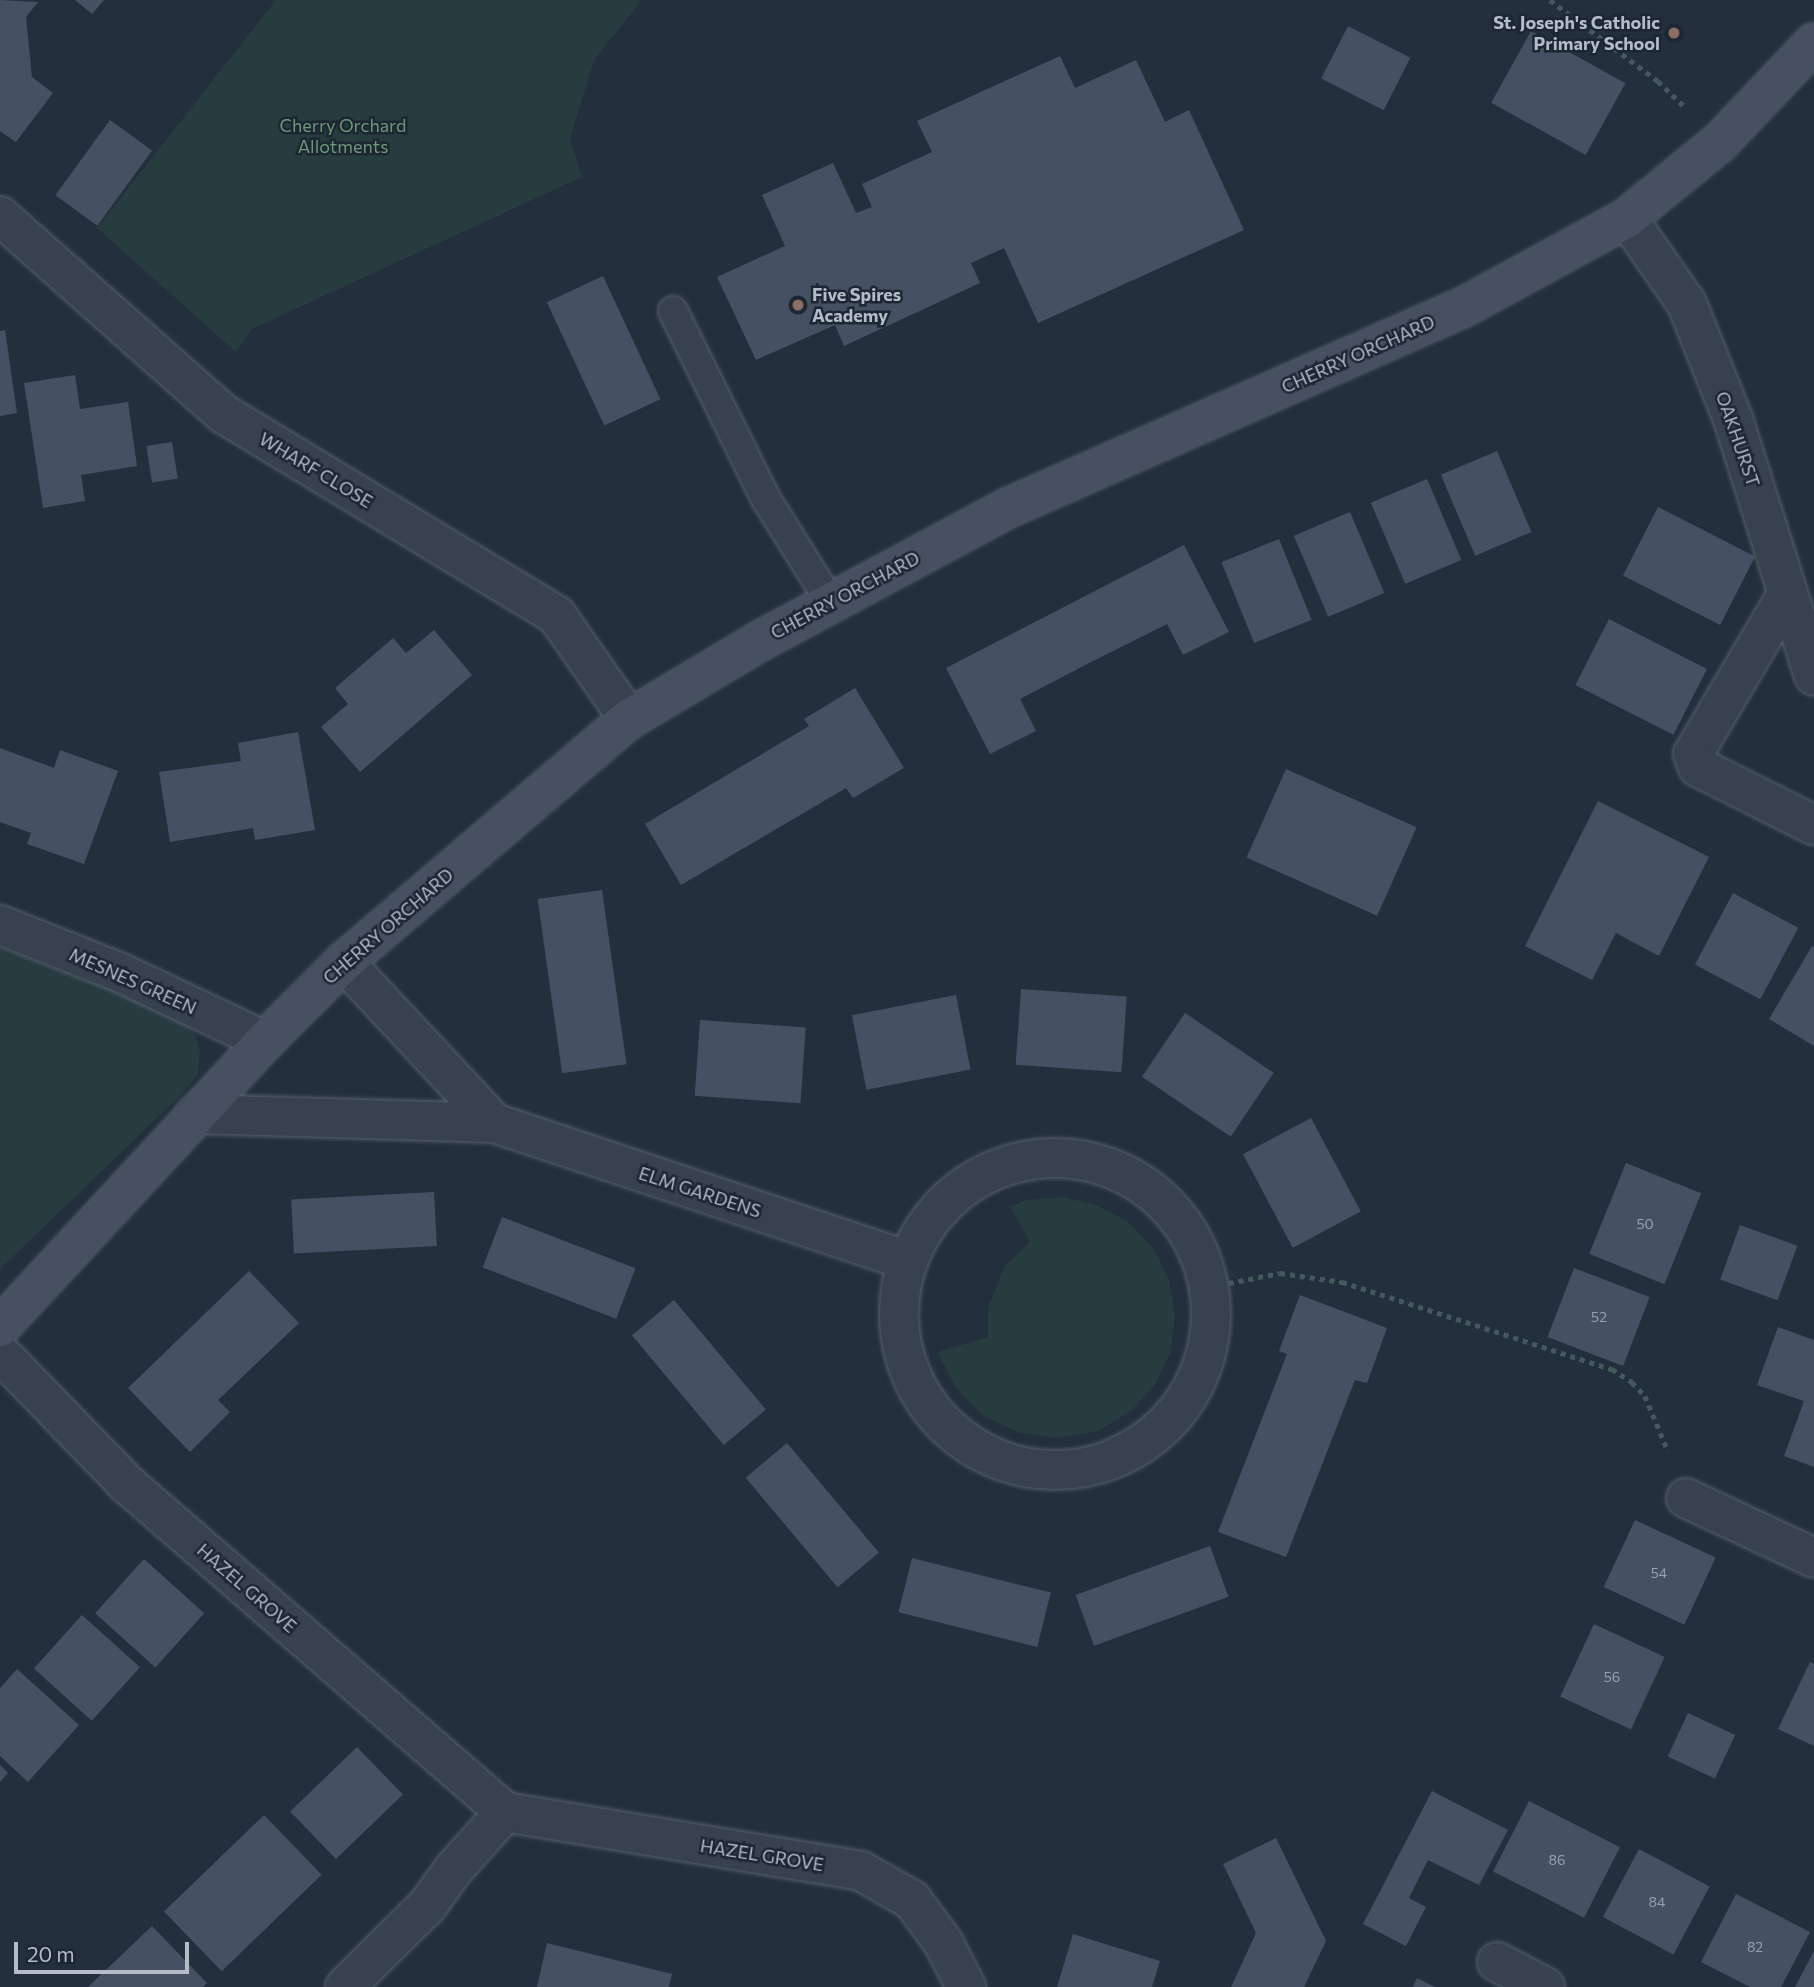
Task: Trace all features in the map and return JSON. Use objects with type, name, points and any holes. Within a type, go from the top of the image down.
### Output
[{"type":"street","name":"CHERRY ORCHARD","points":[[0,1327],[264,1041],[344,962],[629,719],[758,642],[1008,508],[1464,307],[1627,218],[1721,141],[1814,43]]},
{"type":"street","name":"WHARF CLOSE","points":[[0,216],[224,414],[557,616],[629,719]]},
{"type":"street","name":"OAKHURST","points":[[1627,218],[1687,304],[1733,419],[1814,676]]},
{"type":"street","points":[[1788,593],[1693,754],[1698,767],[1814,825]]},
{"type":"street","name":"MESNES GREEN","points":[[0,925],[121,973],[264,1041]]},
{"type":"street","name":"ELM GARDENS","points":[[344,962],[494,1123]]},
{"type":"street","name":"ELM GARDENS","points":[[196,1114],[494,1123],[907,1260]]},
{"type":"street","points":[[1045,1157],[1091,1161],[1133,1179],[1169,1206],[1195,1243],[1209,1287],[1210,1338],[1194,1388],[1161,1429],[1129,1451],[1118,1458],[1068,1471],[1016,1466],[968,1445],[930,1409],[905,1363],[897,1312],[907,1260],[929,1220],[961,1188],[1001,1167],[1045,1157]]},
{"type":"street","name":"HAZEL GROVE","points":[[0,1353],[127,1484],[505,1812],[861,1871],[912,1899],[943,1942],[966,1987]]},
{"type":"street","points":[[1686,1498],[1814,1558]]},
{"type":"street","points":[[345,1987],[428,1905],[453,1870],[505,1812]]},
{"type":"street","points":[[1497,1962],[1545,1987]]},
{"type":"lane","points":[[673,311],[766,499],[831,603]]},
{"type":"path","points":[[1550,0],[1658,81],[1721,141]]},
{"type":"path","points":[[1209,1287],[1280,1273],[1342,1282],[1612,1369],[1632,1382],[1645,1395],[1686,1498]]},
{"type":"green space","name":"Cherry Orchard Allotments","points":[[276,0],[642,0],[594,60],[570,139],[582,177],[252,329],[236,352],[97,228]]},
{"type":"green space","points":[[0,948],[179,1016],[195,1035],[200,1052],[198,1074],[185,1091],[0,1269]]},
{"type":"green space","points":[[1062,1197],[1097,1205],[1128,1222],[1153,1248],[1169,1280],[1175,1315],[1171,1351],[1156,1383],[1132,1410],[1098,1431],[1059,1438],[1020,1433],[984,1416],[956,1388],[938,1352],[988,1337],[988,1308],[1005,1266],[1030,1242],[1010,1207],[1026,1200]]},
{"type":"building","points":[[0,0],[38,2],[26,17],[32,77],[53,93],[16,142],[0,131]]},
{"type":"building","points":[[75,0],[104,0],[92,14]]},
{"type":"building","points":[[1348,26],[1410,58],[1384,110],[1321,79]]},
{"type":"building","points":[[1531,31],[1625,83],[1586,155],[1491,103]]},
{"type":"building","points":[[1060,56],[1075,88],[1136,60],[1165,122],[1189,110],[1244,230],[1038,323],[1004,248],[971,263],[980,283],[844,346],[835,325],[756,360],[717,277],[785,246],[762,195],[833,163],[856,213],[872,207],[862,184],[932,152],[917,121]]},
{"type":"building","points":[[110,120],[152,151],[97,226],[55,195]]},
{"type":"building","points":[[603,276],[660,399],[604,425],[547,302]]},
{"type":"building","points":[[5,330],[17,413],[0,416],[0,331]]},
{"type":"building","points":[[75,375],[80,409],[128,402],[137,466],[81,475],[85,501],[43,508],[24,383]]},
{"type":"building","points":[[172,442],[178,479],[152,483],[146,446]]},
{"type":"building","points":[[1497,451],[1531,532],[1475,556],[1441,475]]},
{"type":"building","points":[[1427,479],[1461,560],[1405,584],[1371,503]]},
{"type":"building","points":[[1658,507],[1755,556],[1720,625],[1623,576]]},
{"type":"building","points":[[1350,512],[1384,593],[1328,617],[1294,536]]},
{"type":"building","points":[[1279,539],[1312,620],[1254,643],[1222,562]]},
{"type":"building","points":[[1184,545],[1229,632],[1183,655],[1167,624],[1093,661],[1020,699],[1036,731],[990,754],[946,668]]},
{"type":"building","points":[[1609,619],[1707,669],[1673,735],[1575,685]]},
{"type":"building","points":[[434,630],[472,675],[360,772],[321,727],[348,704],[335,688],[393,638],[406,653]]},
{"type":"building","points":[[855,688],[904,768],[853,798],[846,788],[681,885],[645,824],[809,726],[804,719]]},
{"type":"building","points":[[298,732],[315,830],[255,840],[253,828],[170,842],[159,772],[241,761],[238,743]]},
{"type":"building","points":[[0,748],[54,768],[60,750],[118,771],[84,864],[27,844],[31,833],[0,822]]},
{"type":"building","points":[[1286,769],[1417,827],[1377,916],[1247,858]]},
{"type":"building","points":[[1598,801],[1709,857],[1659,956],[1616,933],[1592,980],[1525,946]]},
{"type":"building","points":[[602,890],[626,1064],[562,1073],[538,899]]},
{"type":"building","points":[[1733,893],[1798,928],[1760,999],[1695,965]]},
{"type":"building","points":[[1812,946],[1814,947],[1814,1046],[1769,1019]]},
{"type":"building","points":[[1021,989],[1127,996],[1121,1072],[1016,1065]]},
{"type":"building","points":[[956,995],[971,1070],[866,1090],[852,1015]]},
{"type":"building","points":[[1185,1013],[1274,1073],[1231,1137],[1142,1077]]},
{"type":"building","points":[[700,1020],[806,1027],[800,1103],[695,1096]]},
{"type":"building","points":[[1311,1118],[1361,1212],[1293,1248],[1243,1154]]},
{"type":"building","points":[[1626,1163],[1701,1193],[1664,1284],[1589,1254]]},
{"type":"building","points":[[434,1192],[437,1246],[294,1253],[291,1199]]},
{"type":"building","points":[[502,1217],[636,1268],[616,1319],[483,1267]]},
{"type":"building","points":[[1740,1225],[1797,1246],[1777,1300],[1720,1280]]},
{"type":"building","points":[[1574,1268],[1650,1297],[1623,1366],[1547,1337]]},
{"type":"building","points":[[249,1271],[299,1323],[218,1400],[230,1412],[190,1452],[128,1388]]},
{"type":"building","points":[[1300,1295],[1387,1328],[1367,1383],[1355,1380],[1286,1557],[1218,1532],[1287,1354],[1279,1351]]},
{"type":"building","points":[[674,1300],[766,1410],[724,1445],[632,1335]]},
{"type":"building","points":[[1778,1327],[1814,1340],[1814,1467],[1784,1456],[1804,1401],[1757,1385]]},
{"type":"building","points":[[787,1443],[879,1553],[838,1587],[746,1478]]},
{"type":"building","points":[[1635,1520],[1716,1558],[1684,1625],[1604,1587]]},
{"type":"building","points":[[1210,1546],[1228,1597],[1094,1646],[1076,1595]]},
{"type":"building","points":[[912,1558],[1051,1593],[1037,1647],[898,1612]]},
{"type":"building","points":[[144,1559],[204,1613],[155,1667],[95,1613]]},
{"type":"building","points":[[82,1615],[140,1667],[92,1721],[34,1669]]},
{"type":"building","points":[[1594,1624],[1665,1657],[1631,1729],[1560,1697]]},
{"type":"building","points":[[1810,1662],[1814,1664],[1814,1746],[1778,1729]]},
{"type":"building","points":[[17,1669],[79,1725],[28,1782],[0,1756],[0,1688]]},
{"type":"building","points":[[1688,1713],[1735,1735],[1715,1778],[1668,1757]]},
{"type":"building","points":[[357,1747],[403,1794],[336,1859],[290,1812]]},
{"type":"building","points":[[0,1765],[8,1773],[0,1782]]},
{"type":"building","points":[[1432,1791],[1508,1830],[1479,1885],[1428,1860],[1409,1898],[1426,1907],[1406,1946],[1363,1924]]},
{"type":"building","points":[[1529,1801],[1620,1847],[1584,1918],[1493,1871]]},
{"type":"building","points":[[264,1815],[322,1875],[222,1971],[164,1912]]},
{"type":"building","points":[[1276,1838],[1326,1941],[1304,1987],[1231,1987],[1256,1933],[1223,1864]]},
{"type":"building","points":[[1639,1849],[1710,1887],[1673,1955],[1603,1917]]},
{"type":"building","points":[[1736,1894],[1810,1932],[1781,1987],[1750,1987],[1701,1962]]},
{"type":"building","points":[[152,1926],[207,1983],[203,1987],[88,1987]]},
{"type":"building","points":[[1073,1934],[1160,1961],[1152,1987],[1057,1987]]},
{"type":"building","points":[[547,1943],[672,1974],[669,1987],[537,1987]]},
{"type":"building","points":[[1814,1951],[1814,1987],[1795,1987]]},
{"type":"building","points":[[1417,1978],[1435,1987],[1413,1987]]},
{"type":"place","name":"St. Joseph's Catholic Primary School","points":[[1674,33]]},
{"type":"place","name":"Five Spires Academy","points":[[798,305]]}]
